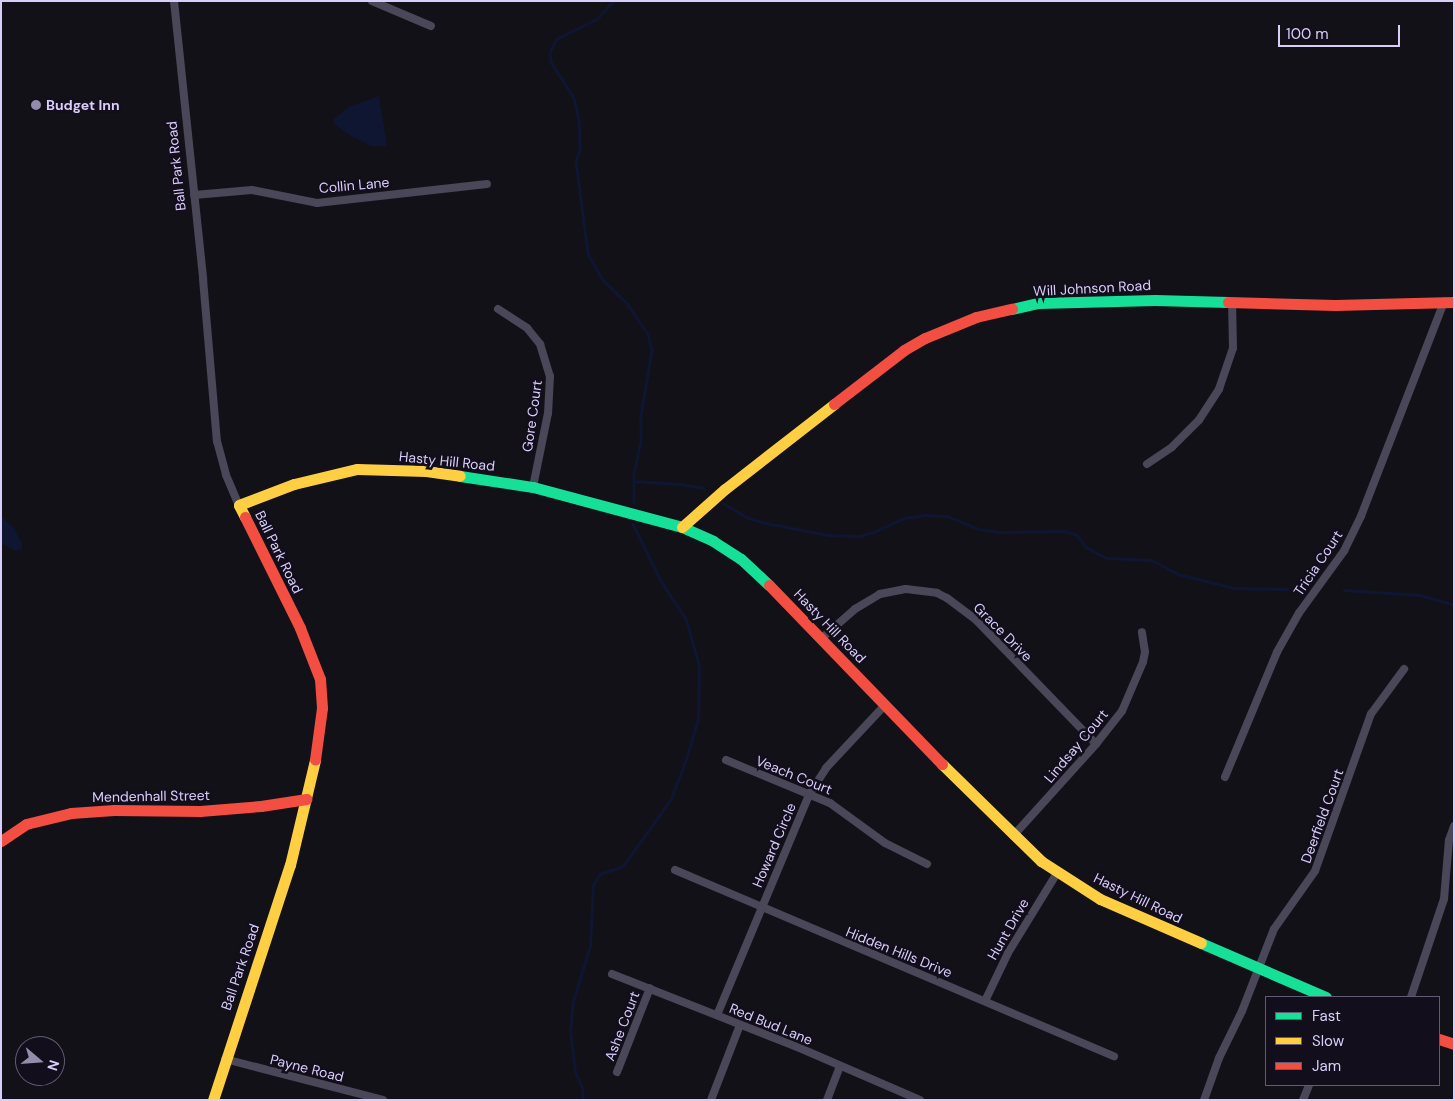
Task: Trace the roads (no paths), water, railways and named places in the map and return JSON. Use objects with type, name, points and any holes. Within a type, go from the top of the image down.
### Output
[{"type":"street","name":"Ball Park Road","points":[[174,1],[217,441],[226,475],[239,505],[300,628],[320,679],[322,708],[319,741],[290,865],[213,1100]]},
{"type":"street","points":[[372,1],[432,26]]},
{"type":"street","name":"Collin Lane","points":[[194,195],[252,190],[317,202],[487,184]]},
{"type":"street","name":"Will Johnson Road","points":[[682,527],[724,489],[904,350],[925,338],[976,317],[1039,303],[1155,300],[1335,305],[1449,302]]},
{"type":"street","points":[[1147,464],[1172,447],[1199,420],[1219,389],[1233,348],[1232,302]]},
{"type":"street","name":"Tricia Court","points":[[1225,777],[1277,652],[1298,613],[1344,551],[1361,516],[1449,302]]},
{"type":"street","name":"Gore Court","points":[[498,309],[527,328],[540,344],[550,376],[548,413],[533,487]]},
{"type":"street","name":"Hasty Hill Road","points":[[239,505],[294,484],[357,469],[426,471],[533,487],[682,527],[713,541],[741,559],[822,638],[1013,836],[1057,873],[1100,899],[1324,996]]},
{"type":"street","name":"Grace Drive","points":[[822,638],[855,609],[880,594],[906,589],[937,593],[947,598],[975,619],[1096,744]]},
{"type":"street","name":"Lindsay Court","points":[[1013,836],[1096,744],[1122,711],[1140,673],[1145,652],[1142,632]]},
{"type":"street","name":"Deerfield Court","points":[[1204,1100],[1219,1058],[1242,1011],[1258,969],[1282,916],[1315,871],[1371,714],[1404,669]]},
{"type":"street","name":"Howard Circle","points":[[717,1015],[810,793],[826,768],[885,705]]},
{"type":"street","name":"Veach Court","points":[[726,760],[810,793],[846,812],[885,843],[927,864]]},
{"type":"street","name":"Mendenhall Street","points":[[1,840],[26,824],[71,813],[114,810],[200,811],[261,806],[306,799]]},
{"type":"street","points":[[1411,996],[1444,899],[1449,840],[1454,826]]},
{"type":"street","name":"Hidden Hills Drive","points":[[674,870],[1114,1056]]},
{"type":"street","name":"Hunt Drive","points":[[985,1001],[1008,953],[1057,873]]},
{"type":"street","name":"Red Bud Lane","points":[[612,974],[717,1015],[920,1100]]},
{"type":"street","name":"Ashe Court","points":[[617,1072],[650,988]]},
{"type":"street","points":[[711,1100],[740,1025]]},
{"type":"street","points":[[1440,1039],[1454,1044]]},
{"type":"street","name":"Payne Road","points":[[225,1059],[383,1100]]},
{"type":"street","points":[[827,1100],[840,1066]]},
{"type":"street","points":[[1303,1100],[1309,1086]]},
{"type":"water","points":[[379,96],[387,146],[371,146],[335,125],[333,120],[348,107]]},
{"type":"water","points":[[1,516],[14,529],[22,543],[22,549],[16,551],[1,543]]},
{"type":"waterway","points":[[614,1],[596,20],[557,39],[550,52],[551,62],[574,98],[579,119],[580,150],[576,161],[588,254],[603,280],[627,303],[648,334],[652,350],[641,416],[641,441],[634,473],[634,502]]},
{"type":"waterway","points":[[634,481],[704,488]]},
{"type":"waterway","points":[[723,503],[746,517],[761,522],[828,535],[860,536],[874,532],[904,518],[925,515],[947,516],[979,529],[1001,532],[1066,531],[1077,535],[1086,547],[1107,558],[1152,560],[1178,574],[1234,588],[1287,589]]},
{"type":"waterway","points":[[583,1100],[582,1088],[575,1072],[570,1030],[573,1001],[590,946],[593,885],[600,874],[623,866],[671,799],[698,719],[699,666],[686,620],[661,582],[633,525]]},
{"type":"waterway","points":[[1344,590],[1420,595],[1454,605]]},
{"type":"place","name":"Budget Inn","points":[[36,105]]}]
